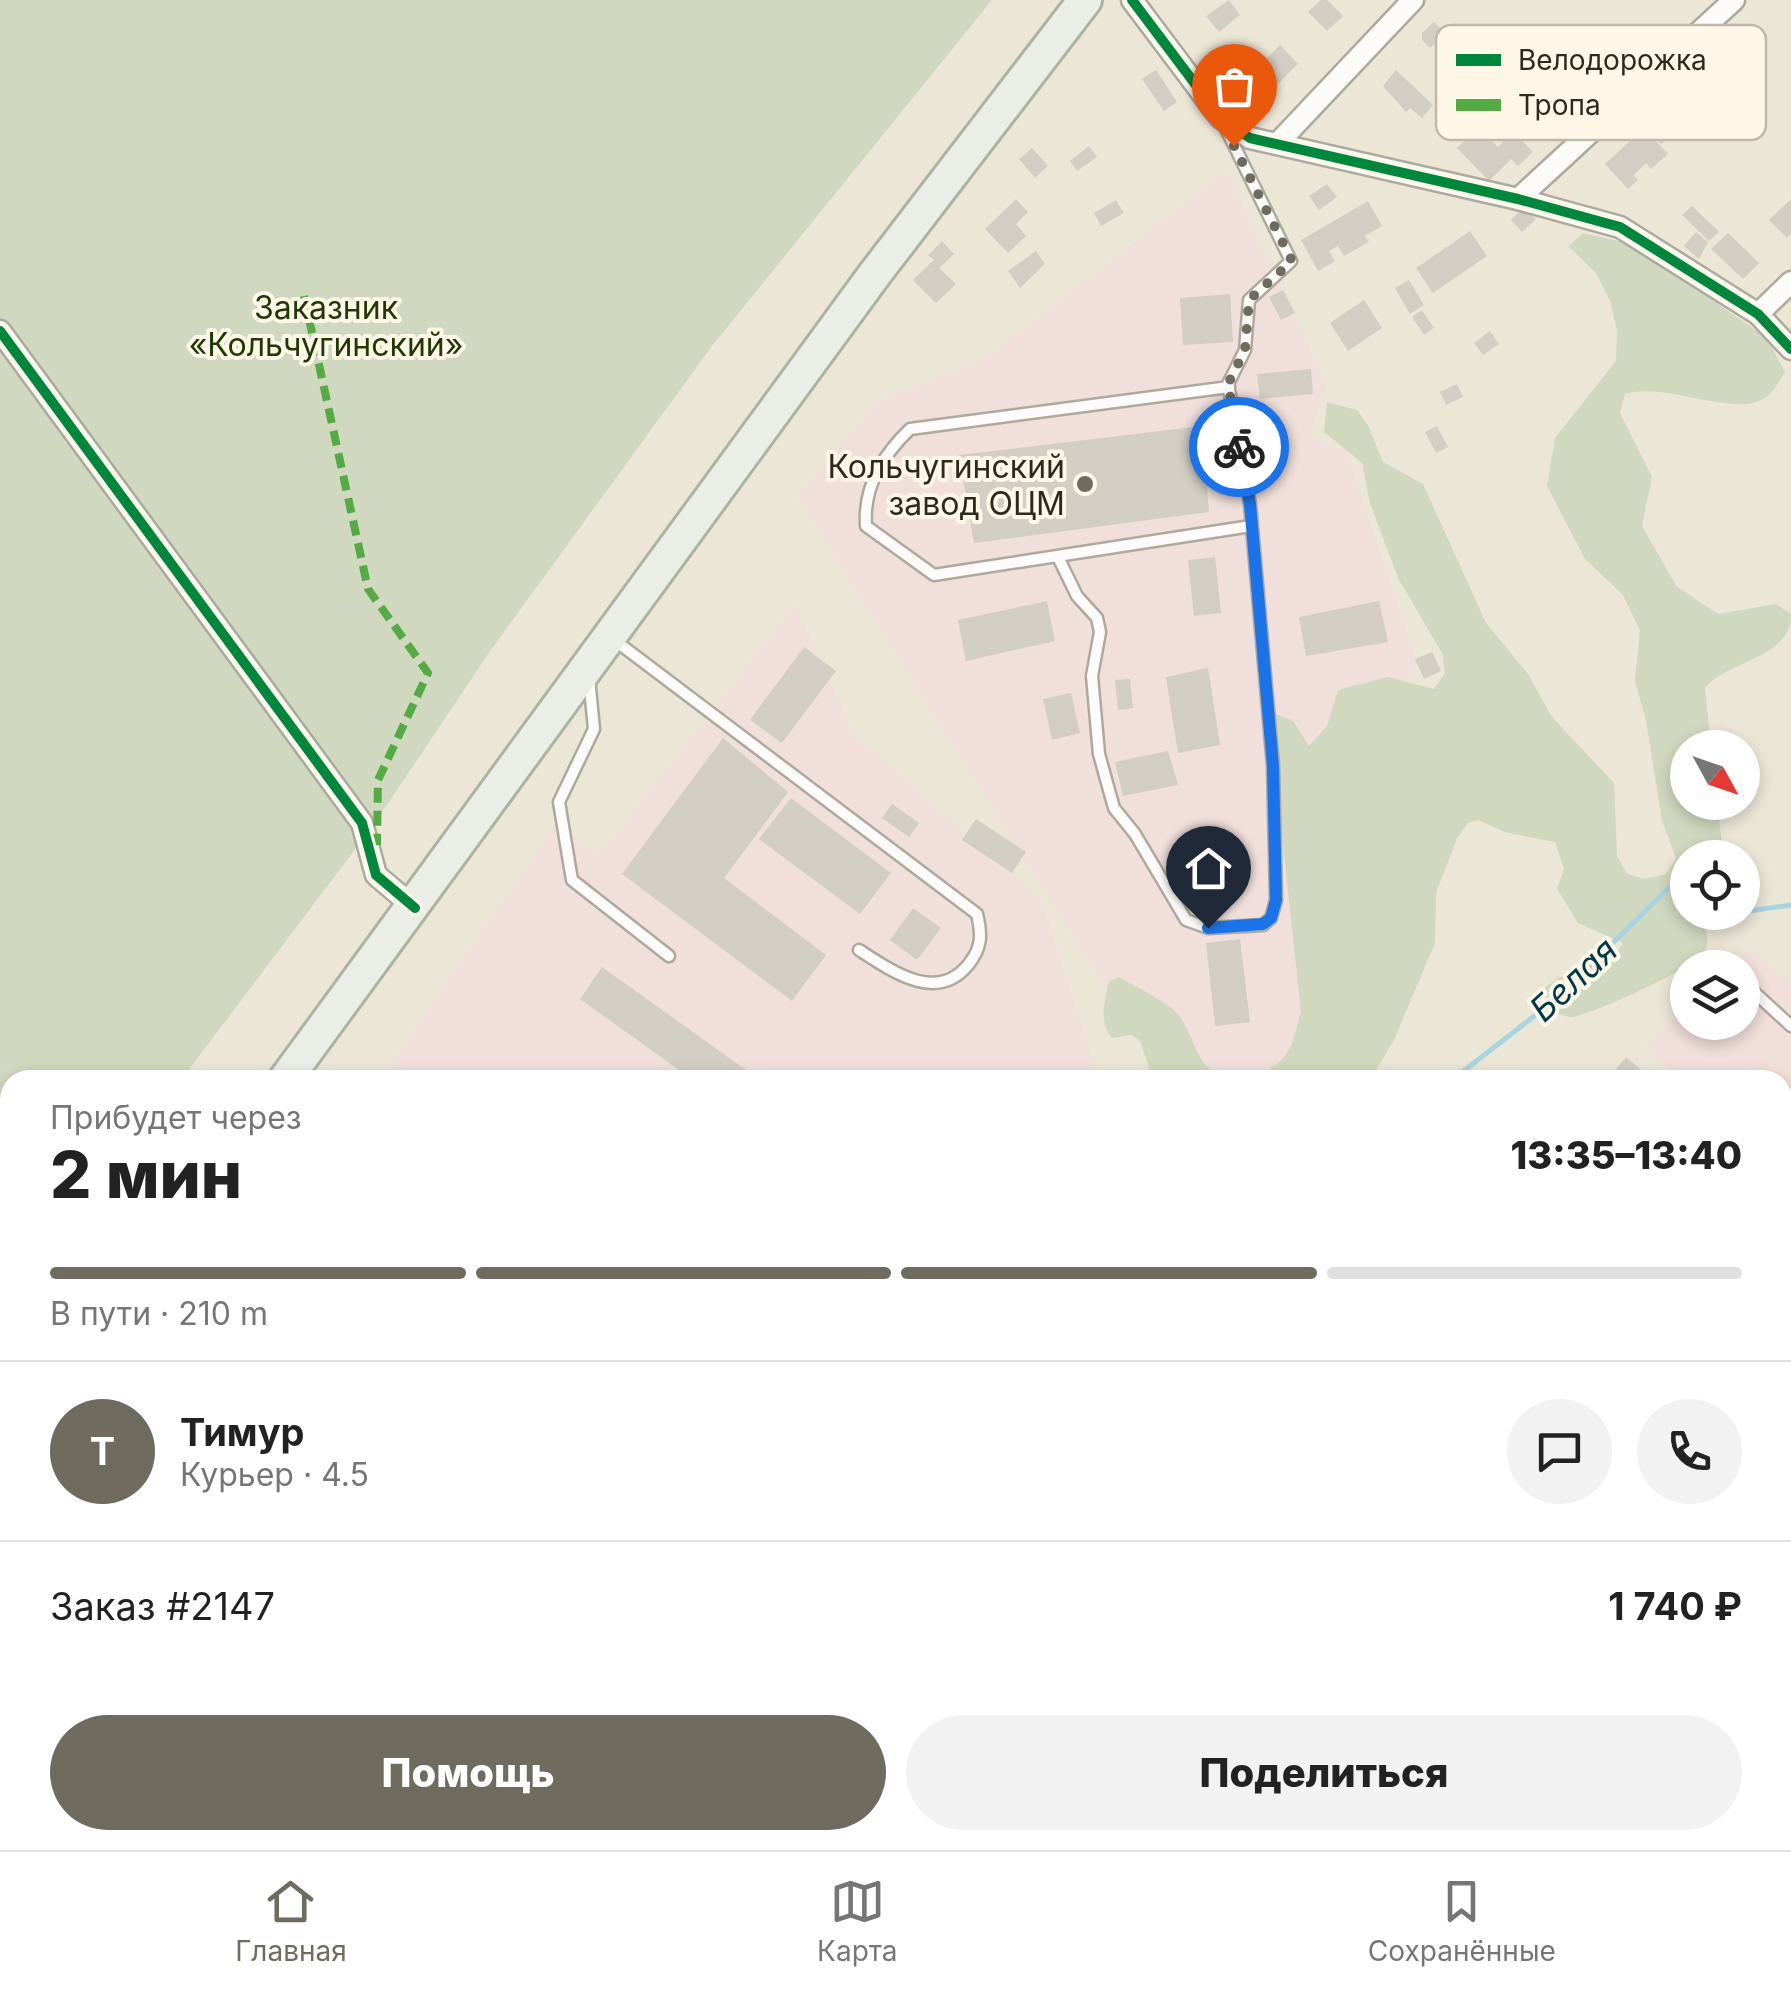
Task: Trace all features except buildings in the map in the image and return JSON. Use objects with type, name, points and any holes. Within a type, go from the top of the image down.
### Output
[{"type":"main road","points":[[293,1070],[415,908],[874,274],[1085,0]]},
{"type":"street","points":[[1132,0],[1220,117],[1250,138],[1518,198],[1620,228],[1758,314],[1791,349]]},
{"type":"street","points":[[1277,144],[1412,0]]},
{"type":"street","points":[[1707,25],[1734,0]]},
{"type":"street","points":[[1518,198],[1581,140]]},
{"type":"street","points":[[1758,314],[1791,282]]},
{"type":"street","points":[[0,331],[362,823],[376,875],[415,908]]},
{"type":"lane","points":[[1058,557],[1077,596],[1097,618],[1100,632],[1092,676],[1099,754],[1114,808],[1186,920],[1208,928],[1263,924],[1274,912],[1277,866],[1273,766],[1251,526],[1228,387],[1245,350],[1249,300],[1292,261],[1220,117]]},
{"type":"lane","points":[[1228,387],[910,429],[882,456],[865,510],[866,526],[934,576],[1251,526]]},
{"type":"lane","points":[[612,638],[977,914],[982,937],[976,955],[955,981],[938,985],[914,980],[859,950]]},
{"type":"lane","points":[[588,669],[594,729],[560,802],[572,880],[669,956]]},
{"type":"lane","points":[[1760,998],[1791,1026]]},
{"type":"shaded area","points":[[1226,171],[1327,385],[1309,436],[1346,452],[1417,662],[1289,845],[1315,1064],[1273,1070],[1157,1070],[797,496],[879,401],[985,359]]},
{"type":"shaded area","points":[[795,604],[853,733],[1042,901],[1095,1070],[387,1070],[555,825],[599,856]]},
{"type":"shaded area","points":[[1760,958],[1791,982],[1791,1070],[1671,1070],[1645,1046],[1670,1022],[1670,1040],[1760,1040]]},
{"type":"green space","name":"Заказник «Кольчугинский»","points":[[0,0],[992,0],[712,346],[493,647],[372,827],[189,1070],[0,1070]]},
{"type":"green space","points":[[1583,233],[1631,244],[1767,338],[1785,372],[1769,395],[1753,403],[1641,391],[1625,394],[1620,413],[1652,477],[1642,526],[1677,587],[1718,614],[1776,604],[1791,614],[1788,629],[1770,650],[1716,678],[1705,688],[1709,730],[1670,730],[1670,820],[1719,820],[1722,840],[1670,842],[1662,821],[1646,720],[1635,681],[1640,631],[1623,595],[1585,559],[1547,486],[1555,438],[1616,361],[1617,330],[1610,301],[1596,273],[1568,246]]},
{"type":"green space","points":[[1327,402],[1357,410],[1368,425],[1383,462],[1423,484],[1486,623],[1528,674],[1552,717],[1614,783],[1617,856],[1627,874],[1644,879],[1666,874],[1670,868],[1670,930],[1705,930],[1705,950],[1670,950],[1670,975],[1616,1001],[1570,1017],[1548,1007],[1539,996],[1553,981],[1572,971],[1613,959],[1623,943],[1578,923],[1557,889],[1564,869],[1555,842],[1505,832],[1478,820],[1468,823],[1457,838],[1436,893],[1435,943],[1394,1040],[1376,1070],[1271,1070],[1288,1052],[1301,1011],[1272,743],[1276,714],[1293,721],[1309,746],[1327,726],[1338,690],[1388,677],[1434,689],[1445,673],[1442,653],[1398,578],[1370,503],[1362,463],[1324,432]]},
{"type":"green space","points":[[1119,977],[1175,1011],[1211,1070],[1150,1070],[1140,1041],[1132,1035],[1112,1038],[1105,1025],[1104,1011],[1109,981]]},
{"type":"waterway","name":"Белая","points":[[1465,1070],[1555,1000],[1670,887]]},
{"type":"waterway","name":"Белая","points":[[1760,909],[1791,905]]},
{"type":"marked path","points":[[304,296],[368,589],[428,673],[378,780],[377,845]]},
{"type":"cycle path","points":[[1132,0],[1220,117],[1250,138],[1518,199],[1620,227],[1758,314],[1791,349]]},
{"type":"cycle path","points":[[0,331],[362,823],[376,875],[415,908]]},
{"type":"way so far","points":[[1234,146],[1292,261],[1249,300],[1245,350],[1228,384],[1239,447]]},
{"type":"place","name":"Кольчугинский завод ОЦМ","points":[[1085,484]]},
{"type":"route","points":[[1208,928],[1263,924],[1271,918],[1276,900],[1273,766],[1250,504],[1239,447]]}]
